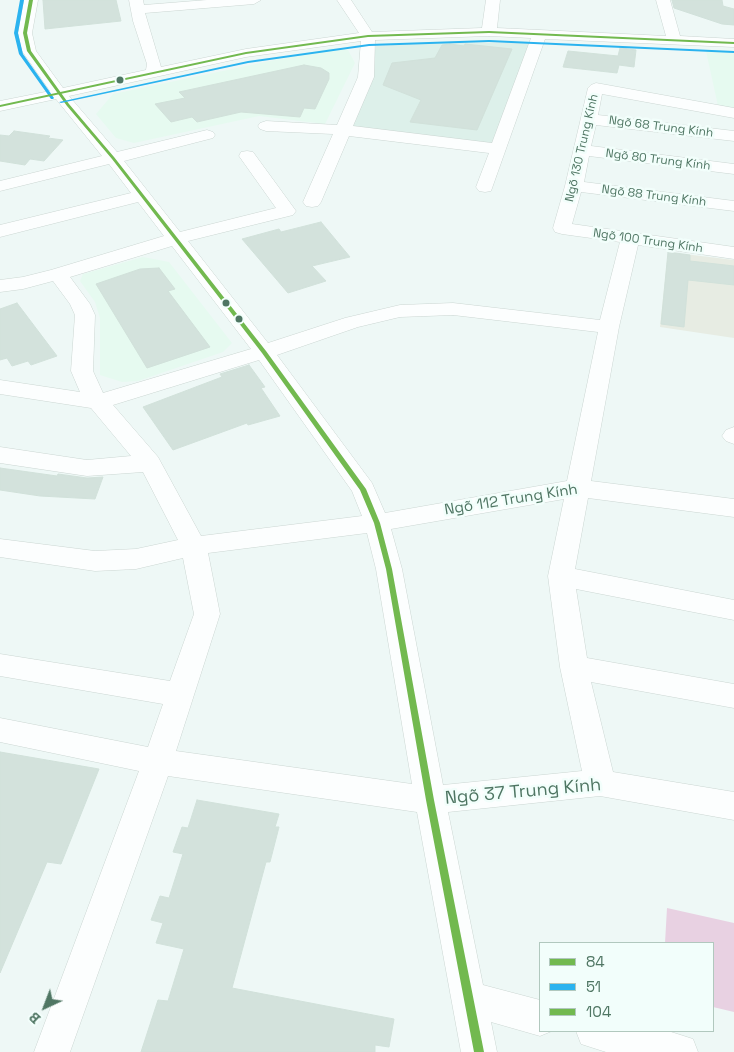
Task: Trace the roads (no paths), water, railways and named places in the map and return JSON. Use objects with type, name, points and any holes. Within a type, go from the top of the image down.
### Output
[{"type":"street","points":[[31,0],[25,33],[29,51],[59,93],[113,158],[264,352],[363,490],[377,523],[389,569],[430,800],[479,1052]]},
{"type":"street","points":[[153,72],[154,64],[137,5],[254,0]]},
{"type":"street","points":[[312,202],[366,77],[368,36],[344,0]]},
{"type":"street","points":[[489,32],[493,0]]},
{"type":"street","points":[[663,0],[674,40]]},
{"type":"street","points":[[0,106],[153,72],[280,47],[368,36],[489,32],[734,43]]},
{"type":"street","points":[[485,187],[497,149],[540,34]]},
{"type":"street","name":"Ngõ 130 Trung Kính","points":[[562,228],[574,186],[596,88],[734,114]]},
{"type":"street","name":"Ngõ 68 Trung Kính","points":[[588,118],[734,136]]},
{"type":"street","points":[[266,126],[344,130],[497,149]]},
{"type":"street","points":[[0,186],[207,135]]},
{"type":"street","name":"Ngõ 80 Trung Kính","points":[[582,150],[734,169]]},
{"type":"street","points":[[0,286],[23,283],[58,274],[175,239],[287,211],[247,156]]},
{"type":"street","name":"Ngõ 88 Trung Kính","points":[[574,186],[734,206]]},
{"type":"street","points":[[0,231],[141,196]]},
{"type":"street","name":"Ngõ 100 Trung Kính","points":[[562,228],[734,253]]},
{"type":"street","points":[[600,783],[574,667],[561,576],[609,327],[630,239]]},
{"type":"street","points":[[52,1052],[158,762],[207,614],[194,546],[150,463],[98,402],[88,387],[82,372],[85,315],[80,304],[58,274]]},
{"type":"street","points":[[0,387],[98,402],[264,352],[352,322],[400,311],[453,309],[609,327]]},
{"type":"street","points":[[0,455],[88,468],[150,463]]},
{"type":"street","name":"Ngõ 112 Trung Kính","points":[[0,548],[95,561],[136,559],[194,546],[377,523],[578,488],[734,508]]},
{"type":"street","points":[[561,576],[734,610]]},
{"type":"street","points":[[0,665],[181,695]]},
{"type":"street","points":[[574,667],[734,696]]},
{"type":"street","name":"Ngõ 37 Trung Kính","points":[[0,730],[158,762],[430,800],[600,783],[734,806]]},
{"type":"street","points":[[470,999],[539,1018]]},
{"type":"street","points":[[598,1032],[680,1052]]}]
